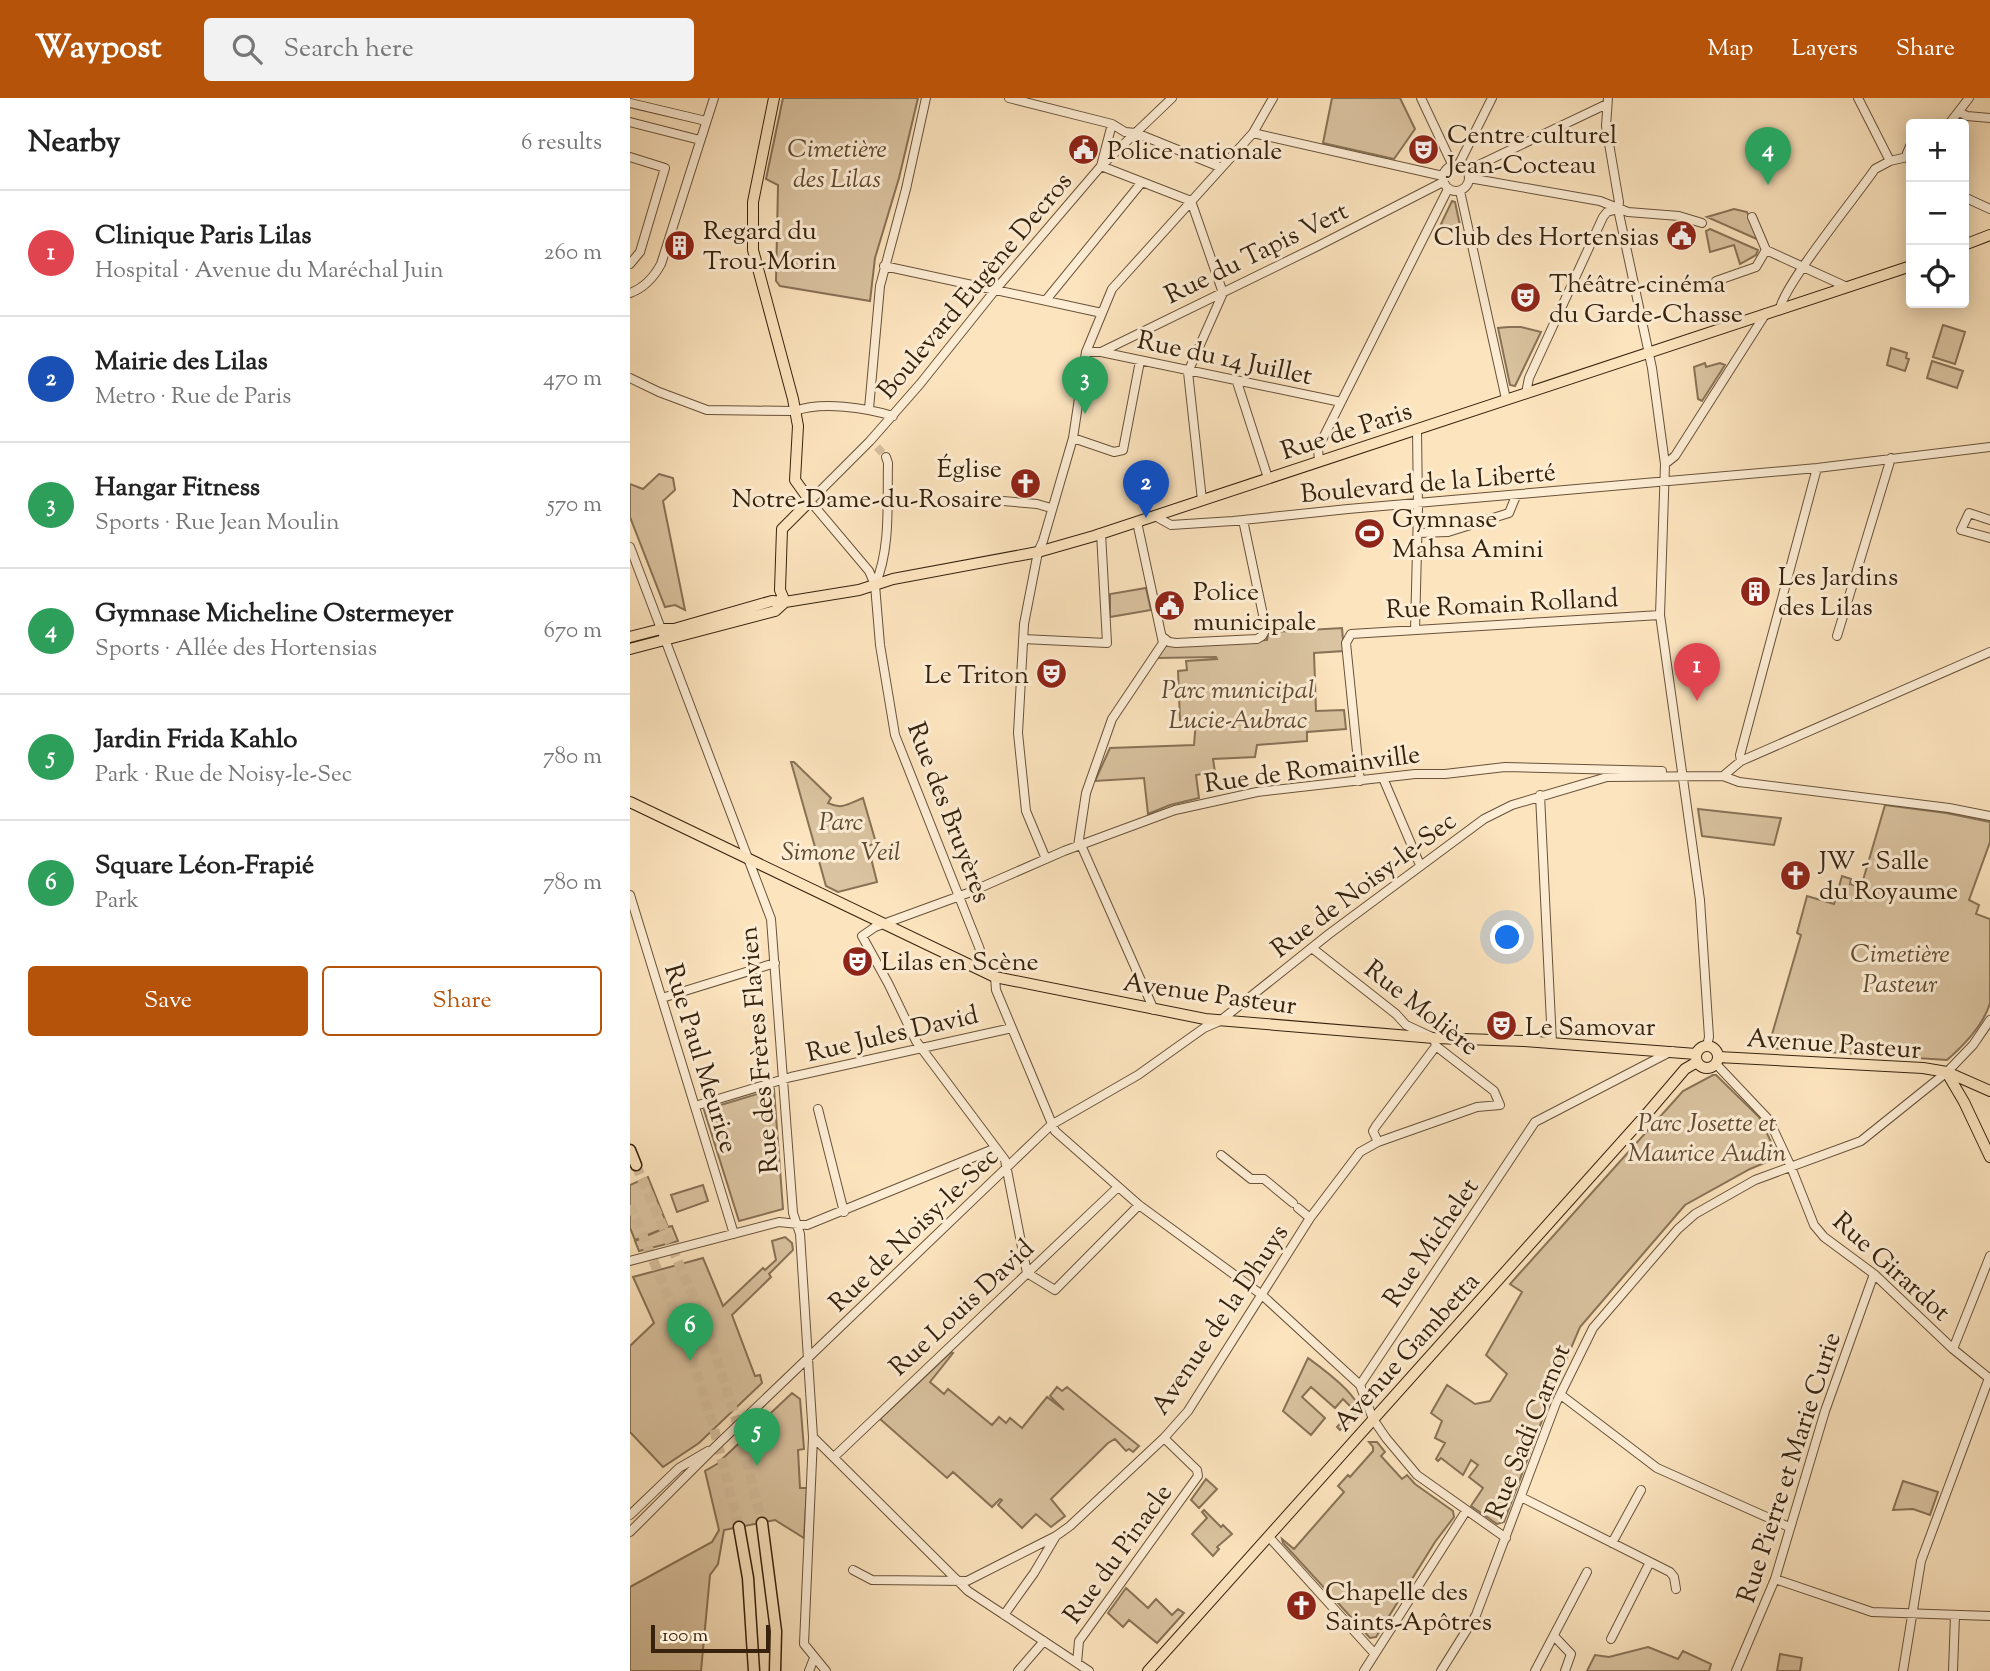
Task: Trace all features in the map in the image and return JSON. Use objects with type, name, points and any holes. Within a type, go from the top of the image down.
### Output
[{"type":"highway","points":[[630,1150],[636,1165]]},
{"type":"highway","points":[[762,1523],[776,1631],[775,1671]]},
{"type":"highway","points":[[739,1527],[748,1578],[754,1671]]},
{"type":"main road","points":[[774,98],[762,146],[753,202],[753,250],[798,426],[794,480],[810,501],[782,529],[780,590],[785,602]]},
{"type":"main road","points":[[1969,243],[1990,235]]},
{"type":"main road","name":"Rue de Paris","points":[[630,637],[661,629],[674,629],[772,601],[785,602],[1038,552],[1101,534],[1906,268]]},
{"type":"main road","name":"Rue de Paris","points":[[630,649],[775,611],[785,602]]},
{"type":"main road","name":"Avenue Pasteur","points":[[630,802],[995,977],[1220,1021],[1435,1042],[1552,1043],[1672,1051],[1697,1058]]},
{"type":"main road","points":[[1707,1046],[1716,1051],[1717,1060],[1711,1068],[1704,1068],[1697,1058],[1700,1048],[1707,1046]]},
{"type":"main road","name":"Avenue Gambetta","points":[[1148,1671],[1697,1058]]},
{"type":"main road","name":"Avenue Pasteur","points":[[1717,1060],[1947,1072],[1990,1091]]},
{"type":"main road","points":[[1947,1072],[1990,1157]]},
{"type":"street","points":[[630,293],[639,290],[651,279],[661,264],[713,98]]},
{"type":"street","points":[[869,409],[880,286],[926,98]]},
{"type":"street","points":[[1009,98],[1112,124],[1125,132],[1136,133],[1220,167]]},
{"type":"street","name":"Boulevard Eugène Decros","points":[[810,501],[873,444],[892,416],[996,289],[1101,166],[1172,98]]},
{"type":"street","points":[[1046,859],[1026,811],[1018,733],[1023,639],[1038,552],[1073,438],[1086,352],[1112,289],[1253,133],[1273,98]]},
{"type":"street","points":[[1421,98],[1456,166],[1468,175],[1600,201],[1628,212],[1679,216],[1702,223]]},
{"type":"street","points":[[1319,461],[1318,448],[1445,182],[1444,172],[1456,166],[1492,98]]},
{"type":"street","points":[[1858,98],[1890,160]]},
{"type":"street","points":[[1953,119],[1969,98]]},
{"type":"street","points":[[1468,175],[1607,101]]},
{"type":"street","points":[[1607,101],[1606,127],[1618,209],[1649,352],[1665,464],[1660,615],[1700,900],[1709,1037],[1707,1046]]},
{"type":"street","points":[[630,103],[706,121]]},
{"type":"street","points":[[1959,112],[1968,116],[1990,118]]},
{"type":"street","points":[[630,122],[700,140]]},
{"type":"street","points":[[1112,124],[1101,166],[1191,201],[1223,293],[1188,372],[1202,500]]},
{"type":"street","points":[[1253,133],[1445,182],[1460,191],[1506,400]]},
{"type":"street","points":[[630,157],[665,169],[640,252],[630,264]]},
{"type":"street","points":[[1780,309],[1781,301],[1875,169],[1890,160],[1906,160]]},
{"type":"street","points":[[1460,191],[1466,187],[1468,175]]},
{"type":"street","points":[[1046,300],[1142,182]]},
{"type":"street","name":"Rue du Tapis Vert","points":[[1086,352],[1101,352],[1445,182]]},
{"type":"street","points":[[1969,199],[1990,209]]},
{"type":"street","points":[[1526,393],[1529,378],[1603,218],[1607,212],[1618,209]]},
{"type":"street","points":[[1752,217],[1766,250],[1847,287]]},
{"type":"street","points":[[1716,281],[1756,267],[1766,250]]},
{"type":"street","points":[[884,266],[1102,313]]},
{"type":"street","points":[[1665,464],[1675,456],[1766,313]]},
{"type":"street","name":"Rue du 14 Juillet","points":[[1101,352],[1341,402]]},
{"type":"street","points":[[1073,438],[1114,452],[1122,450],[1140,361]]},
{"type":"street","points":[[630,379],[706,410],[795,411],[806,407],[869,409],[892,416]]},
{"type":"street","points":[[1237,382],[1268,478]]},
{"type":"street","points":[[1415,630],[1417,429]]},
{"type":"street","name":"Boulevard de la Liberté","points":[[1155,516],[1171,525],[1243,520],[1817,468],[1990,447]]},
{"type":"street","points":[[874,585],[882,569],[885,539],[886,457]]},
{"type":"street","points":[[1837,636],[1891,458]]},
{"type":"street","points":[[1741,761],[1740,755],[1817,468]]},
{"type":"street","points":[[1418,533],[1448,532],[1509,513],[1516,496]]},
{"type":"street","points":[[991,500],[1037,504],[1051,508]]},
{"type":"street","points":[[810,501],[869,571],[874,585]]},
{"type":"street","points":[[1990,520],[1969,513],[1961,530],[1990,538]]},
{"type":"street","points":[[1163,641],[1176,643],[1258,639],[1262,636],[1266,629],[1243,520]]},
{"type":"street","points":[[1137,523],[1163,641],[1112,719],[1086,793],[1080,846],[1154,1010]]},
{"type":"street","points":[[1023,639],[1107,643],[1101,534]]},
{"type":"street","name":"Rue des Frères Flavien","points":[[630,547],[771,919],[795,1223],[800,1234],[813,1437],[804,1644],[814,1658]]},
{"type":"street","name":"Rue des Bruyères","points":[[874,585],[880,645],[895,735],[981,953],[976,968]]},
{"type":"street","name":"Rue Romain Rolland","points":[[1360,781],[1346,643],[1348,637],[1356,633],[1660,615]]},
{"type":"street","points":[[1723,776],[1741,761],[1990,652]]},
{"type":"street","name":"Rue de Romainville","points":[[886,923],[959,897],[1046,859],[1188,807],[1264,790],[1505,766],[1663,771],[1682,775]]},
{"type":"street","points":[[1594,770],[1598,774],[1594,780]]},
{"type":"street","name":"Rue de Noisy-le-Sec","points":[[630,1532],[1051,1125],[1138,1075],[1204,1028],[1220,1021],[1420,865],[1484,819],[1512,804],[1594,780],[1682,775],[1723,776],[1739,782],[1949,808],[1990,816]]},
{"type":"street","points":[[1383,779],[1420,865]]},
{"type":"street","points":[[1540,795],[1552,1043]]},
{"type":"street","name":"Rue Paul Meurice","points":[[630,895],[734,1234]]},
{"type":"street","points":[[886,923],[862,936],[920,1048],[996,1148],[1006,1167],[1027,1273],[1055,1290],[1139,1205]]},
{"type":"street","name":"Rue Molière","points":[[1312,948],[1396,1014],[1406,1025],[1435,1042],[1494,1091],[1500,1105]]},
{"type":"street","points":[[662,998],[775,963]]},
{"type":"street","points":[[995,977],[996,990],[1051,1125],[1139,1205],[1262,1295],[1360,1385],[1373,1419],[1417,1475],[1506,1538]]},
{"type":"street","name":"Rue Sadi Carnot","points":[[1441,1671],[1476,1615],[1561,1395],[1593,1328],[1678,1229],[1695,1213],[1755,1180],[1861,1141],[1947,1072],[1973,1045],[1990,1020]]},
{"type":"street","name":"Rue Jules David","points":[[695,1106],[782,1079],[1012,1028]]},
{"type":"street","points":[[1378,1142],[1374,1137],[1376,1126],[1435,1042]]},
{"type":"street","name":"Rue Michelet","points":[[1360,1385],[1535,1122],[1672,1051]]},
{"type":"street","name":"Rue Girardot","points":[[1717,1060],[1769,1120],[1814,1225],[1824,1237],[1874,1274],[1953,1349],[1989,1378]]},
{"type":"street","name":"Avenue de la Dhuys","points":[[853,1570],[872,1580],[959,1583],[1056,1536],[1093,1506],[1164,1438],[1196,1401],[1232,1339],[1310,1218],[1360,1152],[1378,1142],[1477,1107],[1500,1105]]},
{"type":"street","points":[[818,1109],[844,1212]]},
{"type":"street","points":[[630,1261],[779,1222],[807,1225],[996,1148]]},
{"type":"street","points":[[1221,1155],[1251,1179],[1264,1179],[1310,1218]]},
{"type":"street","name":"Rue Louis David","points":[[834,1457],[1118,1187]]},
{"type":"street","points":[[1953,1349],[1990,1256]]},
{"type":"street","name":"Rue Pierre et Marie Curie","points":[[1736,1671],[1775,1579],[1825,1411],[1874,1274]]},
{"type":"street","points":[[1903,1671],[1921,1561],[1989,1378]]},
{"type":"street","points":[[1561,1395],[1657,1468],[1789,1527]]},
{"type":"street","points":[[813,1437],[968,1591],[1089,1671]]},
{"type":"street","name":"Rue du Pinacle","points":[[1077,1664],[1079,1641],[1198,1476],[1196,1470],[1164,1438]]},
{"type":"street","name":"Rue de Noisy-le-Sec","points":[[630,1515],[679,1468],[714,1448]]},
{"type":"street","points":[[1612,1543],[1640,1490]]},
{"type":"street","points":[[1521,1497],[1650,1562],[1674,1577],[1676,1589]]},
{"type":"street","points":[[1366,1670],[1374,1653],[1466,1511]]},
{"type":"street","points":[[1004,1615],[1056,1536]]},
{"type":"street","points":[[1269,1537],[1374,1653]]},
{"type":"street","points":[[1611,1639],[1650,1562]]},
{"type":"street","points":[[1535,1671],[1587,1572]]},
{"type":"street","points":[[1775,1579],[1872,1612],[1990,1616]]},
{"type":"street","points":[[1953,1671],[1955,1615]]},
{"type":"street","points":[[1554,1636],[1571,1654],[1565,1671]]},
{"type":"street","points":[[1018,1671],[1044,1641]]},
{"type":"street","points":[[809,1671],[814,1658],[826,1671]]},
{"type":"green space","name":"Cimetière des Lilas","points":[[783,98],[918,98],[899,178],[875,258],[870,301],[780,286],[776,281],[778,185],[766,179]]},
{"type":"green space","points":[[1332,98],[1400,98],[1415,129],[1394,159],[1323,143]]},
{"type":"green space","points":[[1452,201],[1455,202],[1462,235],[1441,224]]},
{"type":"green space","points":[[1734,209],[1747,212],[1759,240],[1707,217]]},
{"type":"green space","points":[[1710,229],[1758,250],[1756,255],[1740,264],[1734,245],[1710,252],[1706,231]]},
{"type":"green space","points":[[1943,325],[1965,332],[1955,364],[1933,357]]},
{"type":"green space","points":[[1498,328],[1541,332],[1515,386],[1510,385]]},
{"type":"green space","points":[[1891,348],[1907,353],[1906,358],[1909,359],[1905,371],[1887,365]]},
{"type":"green space","points":[[1932,361],[1963,371],[1957,388],[1927,378]]},
{"type":"green space","points":[[1705,363],[1706,367],[1720,363],[1725,365],[1702,401],[1698,399],[1694,367]]},
{"type":"green space","points":[[659,474],[673,478],[675,490],[663,501],[685,610],[675,605],[665,607],[630,517],[630,484],[643,489]]},
{"type":"green space","points":[[1146,588],[1151,610],[1110,617],[1110,594]]},
{"type":"green space","name":"Parc municipal Lucie-Aubrac","points":[[1342,628],[1344,651],[1314,653],[1316,711],[1344,710],[1346,729],[1307,732],[1307,741],[1257,745],[1255,757],[1213,759],[1215,772],[1196,775],[1199,798],[1148,814],[1144,778],[1095,781],[1110,748],[1194,745],[1196,720],[1180,720],[1178,671],[1187,670],[1186,661],[1217,659],[1157,658],[1165,645],[1267,640],[1269,629],[1273,632]]},
{"type":"green space","name":"Parc Simone Veil","points":[[791,762],[831,798],[828,803],[841,806],[863,798],[876,843],[868,846],[877,882],[838,892],[826,886]]},
{"type":"green space","name":"Cimetière Pasteur","points":[[1885,805],[1990,822],[1990,842],[1969,900],[1979,905],[1976,914],[1990,919],[1990,1003],[1987,1011],[1972,1034],[1947,1060],[1768,1048],[1801,935],[1797,933],[1807,896],[1834,904],[1842,876],[1851,879],[1850,884],[1861,887]]},
{"type":"green space","points":[[1698,809],[1781,818],[1774,845],[1702,836]]},
{"type":"green space","name":"Parc Josette et Maurice Audin","points":[[1713,1075],[1759,1117],[1777,1154],[1774,1159],[1750,1169],[1685,1205],[1580,1327],[1504,1522],[1497,1524],[1471,1506],[1483,1488],[1469,1477],[1478,1465],[1471,1460],[1463,1475],[1441,1458],[1438,1461],[1436,1459],[1445,1443],[1435,1438],[1442,1421],[1431,1413],[1447,1385],[1475,1404],[1490,1401],[1507,1374],[1486,1355],[1522,1292],[1510,1284],[1683,1091]]},
{"type":"green space","points":[[774,1089],[783,1209],[739,1221],[704,1110]]},
{"type":"green space","points":[[648,1177],[668,1227],[672,1226],[678,1241],[639,1251],[635,1241],[665,1228],[635,1240],[630,1228],[630,1185]]},
{"type":"green space","points":[[703,1185],[708,1201],[677,1212],[671,1195]]},
{"type":"green space","points":[[785,1237],[792,1243],[793,1250],[769,1274],[771,1277],[732,1315],[755,1376],[760,1375],[762,1383],[699,1443],[663,1467],[630,1432],[630,1346],[654,1323],[633,1277],[703,1258],[723,1306],[763,1268],[765,1270],[776,1260],[772,1241]]},
{"type":"green space","points":[[953,1353],[930,1382],[944,1394],[948,1389],[992,1425],[999,1417],[1006,1423],[1010,1418],[1022,1428],[1047,1397],[1064,1410],[1050,1396],[1057,1387],[1062,1391],[1067,1387],[1139,1446],[1133,1452],[1129,1449],[1126,1451],[1115,1439],[1108,1443],[1051,1499],[1065,1516],[1051,1527],[1036,1514],[1022,1528],[998,1505],[1002,1500],[992,1507],[953,1472],[947,1478],[880,1419]]},
{"type":"green space","points":[[1308,1358],[1338,1381],[1357,1403],[1355,1415],[1340,1430],[1337,1427],[1353,1409],[1343,1399],[1335,1408],[1311,1387],[1302,1397],[1325,1418],[1311,1435],[1283,1411]]},
{"type":"green space","points":[[792,1393],[800,1399],[804,1449],[798,1450],[800,1488],[807,1488],[804,1538],[775,1520],[724,1530],[718,1564],[710,1575],[701,1671],[630,1671],[630,1587],[712,1542],[719,1530],[705,1471],[717,1464]]},
{"type":"green space","points":[[1369,1442],[1377,1442],[1385,1452],[1381,1456],[1402,1479],[1407,1475],[1415,1484],[1453,1511],[1454,1517],[1435,1542],[1376,1637],[1370,1638],[1282,1539],[1294,1549],[1344,1492],[1338,1486],[1348,1475],[1350,1477],[1373,1451]]},
{"type":"green space","points":[[1206,1479],[1217,1489],[1199,1508],[1191,1500]]},
{"type":"green space","points":[[1903,1481],[1938,1492],[1930,1515],[1913,1509],[1893,1510]]},
{"type":"green space","points":[[1204,1510],[1232,1534],[1217,1547],[1219,1549],[1213,1556],[1192,1534],[1207,1518],[1202,1512]]},
{"type":"green space","points":[[1126,1588],[1148,1608],[1156,1599],[1172,1615],[1178,1609],[1184,1613],[1157,1643],[1129,1620],[1123,1627],[1108,1613]]},
{"type":"green space","points":[[1648,1647],[1678,1659],[1683,1651],[1711,1664],[1709,1671],[1587,1671],[1595,1655],[1609,1657]]},
{"type":"green space","points":[[1780,1654],[1802,1658],[1800,1671],[1777,1671]]},
{"type":"tunnel","points":[[877,447],[886,457]]},
{"type":"tunnel","points":[[636,1165],[707,1328],[736,1419],[762,1523]]},
{"type":"tunnel","points":[[630,1205],[685,1336],[713,1425],[739,1527]]},
{"type":"place","name":"Centre culturel Jean-Cocteau","points":[[1424,149]]},
{"type":"place","name":"Police nationale","points":[[1084,150]]},
{"type":"place","name":"Gymnase Micheline Ostermeyer","points":[[1768,185]]},
{"type":"place","name":"Club des Hortensias","points":[[1682,236]]},
{"type":"place","name":"Regard du Trou-Morin","points":[[680,245]]},
{"type":"place","name":"Théâtre-cinéma du Garde-Chasse","points":[[1526,298]]},
{"type":"place","name":"Hangar Fitness","points":[[1085,414]]},
{"type":"place","name":"Église Notre-Dame-du-Rosaire","points":[[1025,483]]},
{"type":"place","name":"Mairie des Lilas","points":[[1146,518]]},
{"type":"place","name":"Gymnase Mahsa Amini","points":[[1369,533]]},
{"type":"place","name":"Les Jardins des Lilas","points":[[1755,591]]},
{"type":"place","name":"Police municipale","points":[[1170,606]]},
{"type":"place","name":"Le Triton","points":[[1052,674]]},
{"type":"place","name":"Clinique Paris Lilas","points":[[1697,701]]},
{"type":"place","name":"JW - Salle du Royaume","points":[[1796,875]]},
{"type":"place","name":"Lilas en Scène","points":[[858,961]]},
{"type":"place","name":"Le Samovar","points":[[1502,1026]]},
{"type":"place","name":"Square Léon-Frapié","points":[[690,1361]]},
{"type":"place","name":"Jardin Frida Kahlo","points":[[757,1466]]},
{"type":"place","name":"Chapelle des Saints-Apôtres","points":[[1302,1606]]}]
